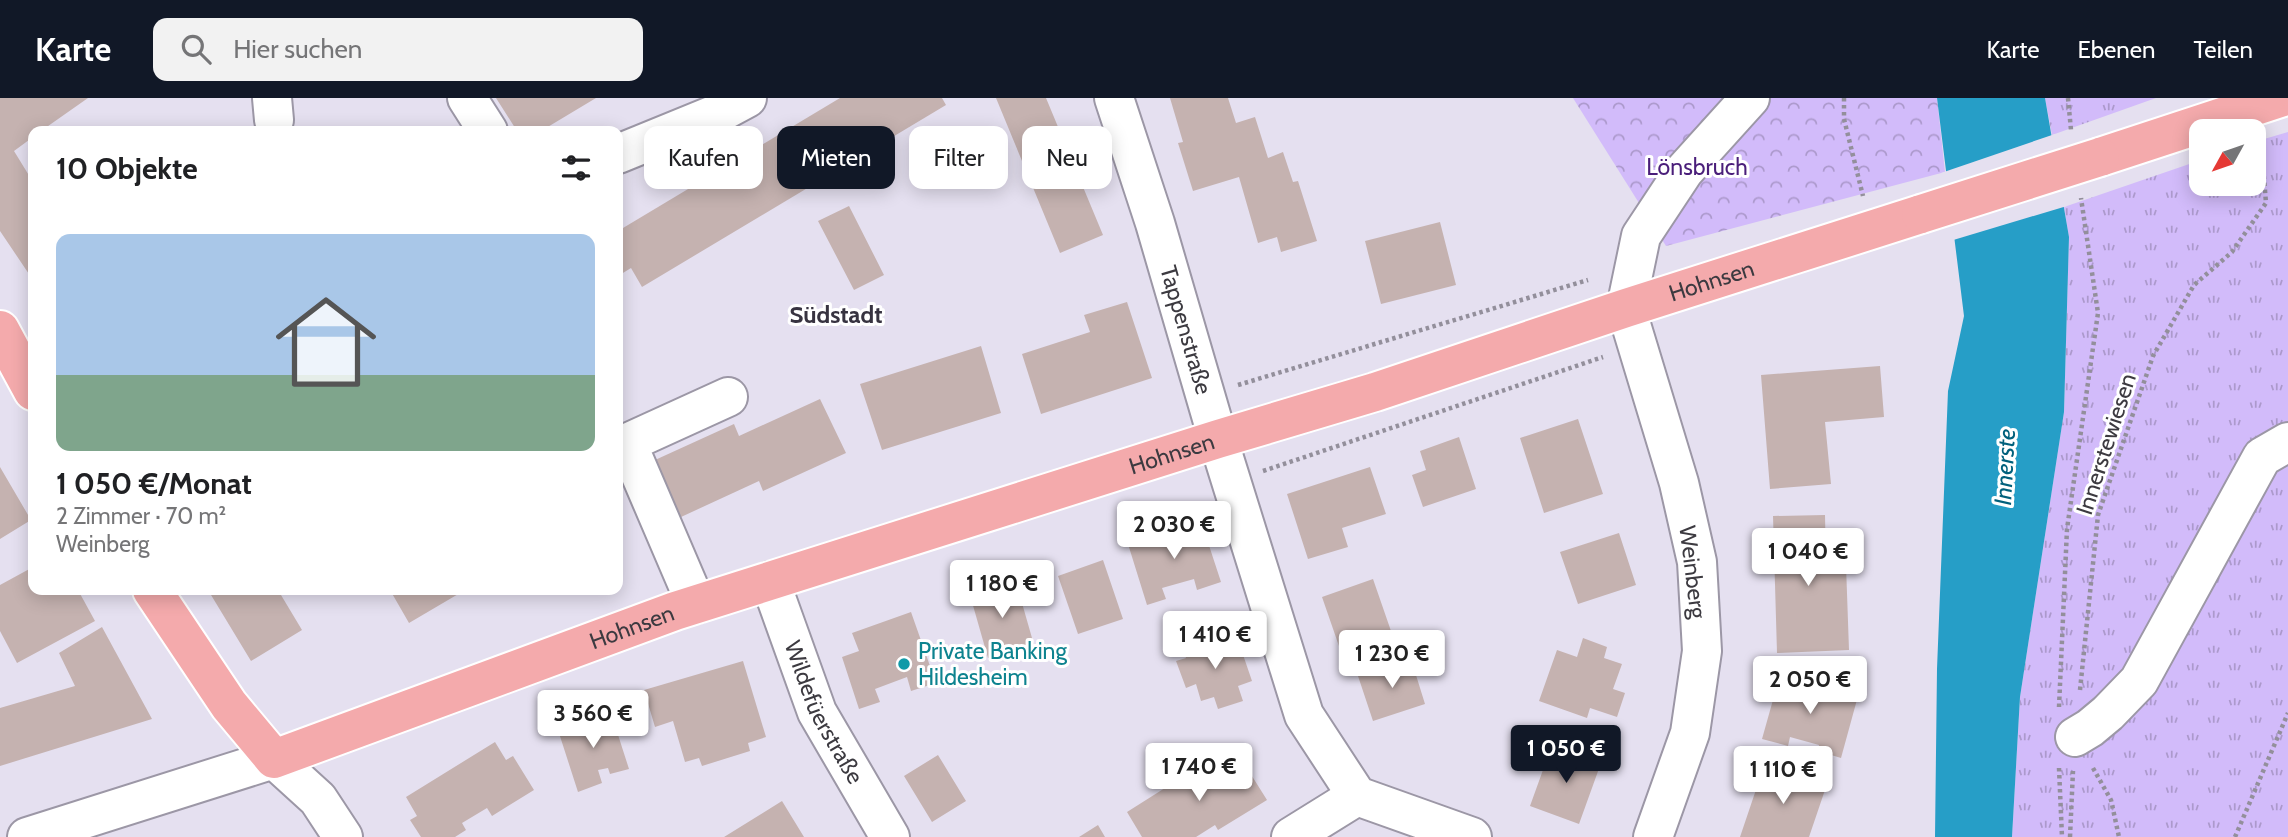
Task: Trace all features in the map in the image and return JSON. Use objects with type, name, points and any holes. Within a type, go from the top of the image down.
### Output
[{"type":"main road","name":"Hohnsen","points":[[274,759],[686,607],[1375,392],[1921,214],[2086,149],[2280,98]]},
{"type":"main road","points":[[0,330],[28,382]]},
{"type":"main road","points":[[155,595],[229,705],[274,759]]},
{"type":"street","points":[[467,98],[485,126]]},
{"type":"street","points":[[623,152],[721,112],[747,98]]},
{"type":"street","name":"Tappenstraße","points":[[1114,98],[1155,223],[1218,439],[1304,715],[1357,796]]},
{"type":"street","points":[[1626,308],[1641,236],[1684,171],[1750,98]]},
{"type":"street","name":"Weinberg","points":[[1626,308],[1679,483],[1697,562],[1702,651],[1690,733],[1653,837]]},
{"type":"street","points":[[686,607],[626,443],[728,397]]},
{"type":"street","points":[[2064,735],[2090,728],[2139,681],[2262,457],[2288,442]]},
{"type":"street","points":[[623,498],[686,607]]},
{"type":"street","name":"Wildefüerstraße","points":[[770,581],[817,712],[890,837]]},
{"type":"street","points":[[274,759],[318,799],[343,837]]},
{"type":"street","name":"Hohnsen","points":[[27,837],[274,759]]},
{"type":"street","points":[[1291,837],[1357,796],[1472,837]]},
{"type":"path","points":[[1844,98],[1844,119],[1865,203]]},
{"type":"path","points":[[2068,98],[2086,149]]},
{"type":"path","points":[[2062,837],[2067,529],[2098,313],[2081,194]]},
{"type":"path","name":"Innerstewiesen","points":[[2070,837],[2064,735],[2098,514],[2152,356],[2194,285],[2232,252],[2266,203],[2265,196]]},
{"type":"path","points":[[2235,837],[2288,713]]},
{"type":"path","points":[[2064,735],[2111,800],[2119,837]]},
{"type":"green space","name":"Lönsbruch","points":[[1573,98],[1937,98],[1945,172],[1666,246]]},
{"type":"green space","points":[[2045,98],[2156,98],[2052,135]]},
{"type":"green space","points":[[2288,132],[2288,837],[2012,837],[2020,697],[2064,412],[2069,237],[2064,207],[2189,164],[2189,196],[2266,196],[2266,138]]},
{"type":"water","name":"Innerste","points":[[1937,98],[2045,98],[2069,237],[2064,412],[2020,697],[2012,837],[1935,837],[1937,669],[1948,391],[1964,316]]},
{"type":"pier","points":[[2055,134],[2067,206],[1950,241],[1941,173]]},
{"type":"building","points":[[0,98],[88,98],[48,126],[28,126],[28,141],[14,151],[28,174],[28,273],[0,231]]},
{"type":"building","points":[[496,98],[596,98],[549,126],[514,126]]},
{"type":"building","points":[[840,98],[942,98],[946,105],[895,136],[895,126],[793,126]]},
{"type":"building","points":[[996,98],[1046,98],[1058,126],[1022,126],[1022,161]]},
{"type":"building","points":[[1170,98],[1228,98],[1236,123],[1255,117],[1268,158],[1283,152],[1293,182],[1298,181],[1317,241],[1281,252],[1277,237],[1258,243],[1239,177],[1193,191],[1178,143],[1183,142]]},
{"type":"building","points":[[777,136],[777,189],[806,189],[642,287],[631,268],[623,273],[623,228],[688,189],[763,189],[763,144]]},
{"type":"building","points":[[1034,189],[1084,189],[1103,235],[1060,253]]},
{"type":"building","points":[[849,206],[884,275],[854,290],[818,221]]},
{"type":"building","points":[[1440,222],[1456,285],[1381,304],[1365,241]]},
{"type":"building","points":[[1127,302],[1152,378],[1041,414],[1022,354],[1090,332],[1084,315]]},
{"type":"building","points":[[981,346],[1001,413],[882,450],[860,384]]},
{"type":"building","points":[[1880,366],[1884,417],[1825,422],[1831,484],[1770,489],[1761,375]]},
{"type":"building","points":[[820,399],[846,453],[763,491],[759,481],[681,517],[655,460],[734,424],[739,436]]},
{"type":"building","points":[[1578,419],[1603,494],[1544,513],[1520,438]]},
{"type":"building","points":[[1459,437],[1476,489],[1423,507],[1412,475],[1426,470],[1420,451]]},
{"type":"building","points":[[0,467],[28,515],[28,522],[0,539]]},
{"type":"building","points":[[1370,467],[1386,514],[1342,528],[1348,547],[1308,559],[1287,494]]},
{"type":"building","points":[[1825,515],[1826,566],[1846,565],[1849,650],[1777,653],[1773,516]]},
{"type":"building","points":[[1201,521],[1221,582],[1197,590],[1194,579],[1162,588],[1166,599],[1147,605],[1128,544]]},
{"type":"building","points":[[1619,533],[1636,585],[1578,604],[1560,552]]},
{"type":"building","points":[[1103,560],[1123,619],[1078,634],[1058,576]]},
{"type":"building","points":[[28,570],[28,595],[81,595],[95,621],[17,663],[0,631],[0,585]]},
{"type":"building","points":[[1373,579],[1391,631],[1340,649],[1322,597]]},
{"type":"building","points":[[1016,582],[1034,645],[988,658],[970,595]]},
{"type":"building","points":[[211,595],[281,595],[302,630],[251,661]]},
{"type":"building","points":[[393,595],[457,595],[409,623]]},
{"type":"building","name":"Private Banking Hildesheim","points":[[911,612],[936,683],[911,691],[907,677],[875,689],[880,702],[859,709],[842,657],[859,651],[852,633]]},
{"type":"building","points":[[102,627],[152,719],[0,766],[0,708],[75,686],[59,653]]},
{"type":"building","points":[[1215,637],[1218,646],[1238,640],[1252,681],[1238,686],[1243,701],[1218,709],[1214,697],[1201,701],[1196,684],[1186,688],[1176,661],[1186,658],[1182,648]]},
{"type":"building","points":[[1583,638],[1607,647],[1604,658],[1622,664],[1613,689],[1625,693],[1617,717],[1590,708],[1587,718],[1539,701],[1557,650],[1577,657]]},
{"type":"building","points":[[1411,659],[1425,704],[1373,721],[1358,676]]},
{"type":"building","points":[[743,661],[766,737],[748,743],[750,751],[702,766],[699,758],[685,762],[673,721],[655,727],[644,690]]},
{"type":"building","points":[[1780,675],[1858,696],[1841,758],[1818,751],[1819,745],[1790,737],[1788,746],[1762,739]]},
{"type":"building","points":[[611,713],[629,769],[610,774],[608,768],[598,770],[602,783],[578,792],[558,730]]},
{"type":"building","points":[[495,742],[506,760],[513,756],[534,790],[492,816],[487,808],[462,823],[466,830],[455,837],[421,837],[410,820],[417,816],[406,797]]},
{"type":"building","points":[[1552,745],[1601,763],[1579,824],[1530,806]]},
{"type":"building","points":[[938,755],[966,801],[932,822],[904,776]]},
{"type":"building","points":[[1240,757],[1267,800],[1218,830],[1215,825],[1196,837],[1142,837],[1127,812],[1195,769],[1202,780]]},
{"type":"building","points":[[1764,766],[1826,787],[1809,837],[1740,837]]},
{"type":"building","points":[[782,801],[804,837],[724,837]]},
{"type":"building","points":[[1098,825],[1105,837],[1079,837]]},
{"type":"place","name":"Private Banking Hildesheim","points":[[904,664]]},
{"type":"district","name":"Südstadt","points":[[836,315]]}]
